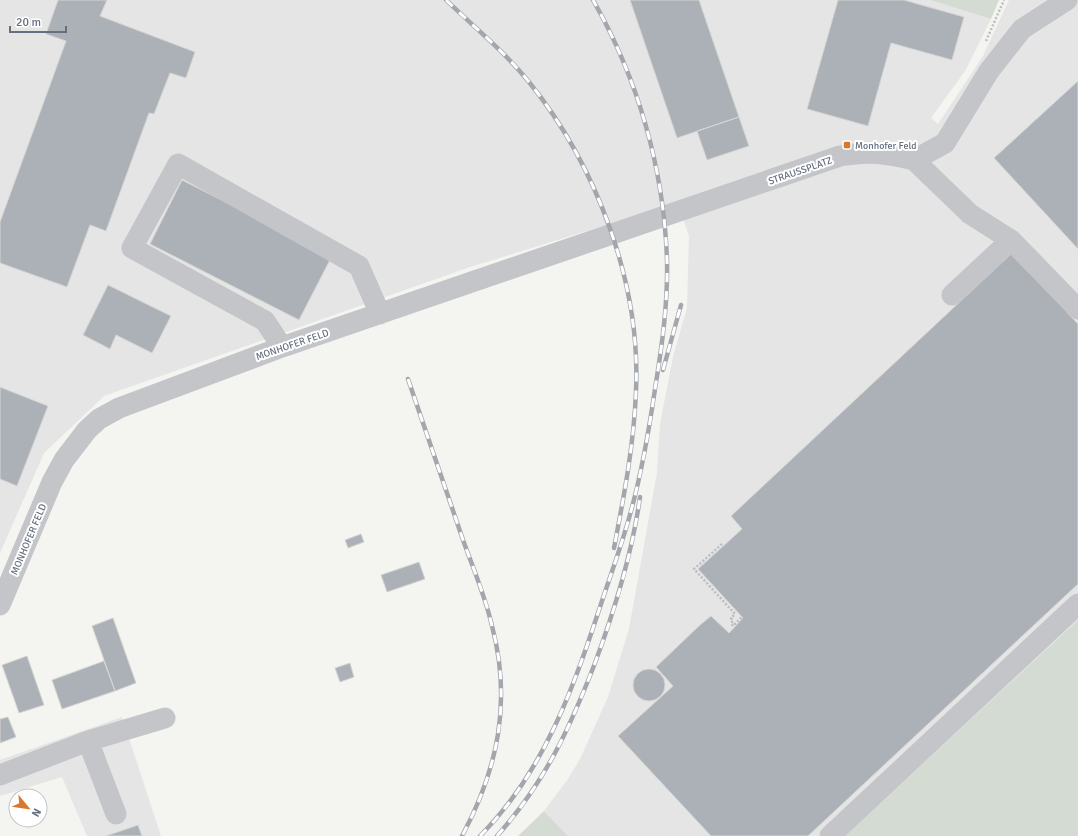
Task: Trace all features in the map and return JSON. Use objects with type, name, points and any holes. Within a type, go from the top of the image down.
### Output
[{"type":"street","points":[[1067,0],[1022,29],[990,70],[945,143],[914,160],[970,214],[1011,240],[1078,309]]},
{"type":"street","name":"STRAUSSPLATZ","points":[[688,208],[840,156],[881,152],[914,160]]},
{"type":"street","points":[[282,347],[265,321],[132,248],[178,164],[360,266],[380,314]]},
{"type":"street","name":"MONHOFER FELD","points":[[0,605],[58,471],[73,447],[99,419],[137,400],[282,347],[688,208]]},
{"type":"street","points":[[952,295],[1011,240]]},
{"type":"street","points":[[830,836],[1078,604]]},
{"type":"street","points":[[0,775],[88,741],[165,718]]},
{"type":"street","points":[[88,741],[116,814]]},
{"type":"path","points":[[722,544],[694,569],[735,614],[730,618],[733,621],[731,623],[733,626],[742,617]]},
{"type":"shaded area","points":[[0,0],[930,0],[991,19],[965,71],[931,118],[938,124],[983,56],[1009,0],[1078,0],[1078,620],[845,836],[568,836],[544,811],[568,779],[580,759],[608,697],[629,629],[657,473],[660,424],[673,357],[687,308],[689,236],[678,203],[470,267],[104,396],[44,453],[0,553]]},
{"type":"shaded area","points":[[930,0],[999,0],[991,19]]},
{"type":"shaded area","points":[[1078,620],[1078,836],[845,836]]},
{"type":"shaded area","points":[[122,717],[161,836],[87,836],[62,777],[26,788],[8,788],[8,794],[0,796],[0,760]]},
{"type":"shaded area","points":[[544,811],[568,836],[518,836]]},
{"type":"building","points":[[58,0],[107,0],[100,16],[195,52],[186,78],[170,73],[154,114],[149,113],[106,231],[90,225],[67,287],[0,263],[0,222],[66,41],[46,34]]},
{"type":"building","points":[[630,0],[699,0],[739,117],[677,138]]},
{"type":"building","points":[[838,0],[904,0],[964,17],[952,60],[891,43],[868,126],[807,109]]},
{"type":"building","points":[[1078,81],[1078,249],[994,158]]},
{"type":"building","points":[[739,117],[749,146],[707,160],[697,131]]},
{"type":"building","points":[[182,180],[332,256],[299,320],[150,244]]},
{"type":"building","points":[[1012,253],[1078,324],[1078,584],[808,836],[711,836],[618,736],[673,686],[656,667],[700,625],[711,616],[729,633],[743,618],[698,569],[742,529],[731,516]]},
{"type":"building","points":[[108,285],[171,316],[152,353],[116,335],[110,349],[83,335]]},
{"type":"building","points":[[0,387],[48,406],[17,486],[0,479]]},
{"type":"building","points":[[361,534],[364,542],[348,548],[345,540]]},
{"type":"building","points":[[419,562],[425,579],[387,592],[381,575]]},
{"type":"building","points":[[113,618],[136,683],[115,691],[92,626]]},
{"type":"building","points":[[27,656],[44,705],[19,713],[2,665]]},
{"type":"building","points":[[104,661],[115,691],[62,709],[52,680]]},
{"type":"building","points":[[350,663],[354,677],[340,682],[335,668]]},
{"type":"building","points":[[646,669],[652,669],[662,676],[665,685],[664,691],[658,698],[652,701],[646,701],[636,694],[633,688],[633,682],[640,672]]},
{"type":"building","points":[[8,717],[16,737],[0,743],[0,719]]},
{"type":"building","points":[[138,825],[142,836],[106,836]]},
{"type":"railway","points":[[446,0],[509,60],[529,82],[553,115],[575,150],[594,188],[610,227],[622,268],[631,309],[636,350],[636,391],[631,450],[614,548]]},
{"type":"railway","points":[[480,836],[503,811],[523,784],[555,726],[568,696],[591,633],[628,522],[642,466],[660,357],[664,324],[667,260],[665,226],[654,159],[646,126],[623,61],[593,0]]},
{"type":"railway","points":[[663,370],[681,305]]},
{"type":"railway","points":[[408,379],[486,603],[498,654],[501,681],[501,708],[493,760],[485,785],[462,836]]},
{"type":"railway","points":[[497,836],[529,796],[554,754],[575,711],[595,663],[616,602],[628,561],[640,497]]},
{"type":"place","name":"Monhofer Feld","points":[[847,145]]}]
